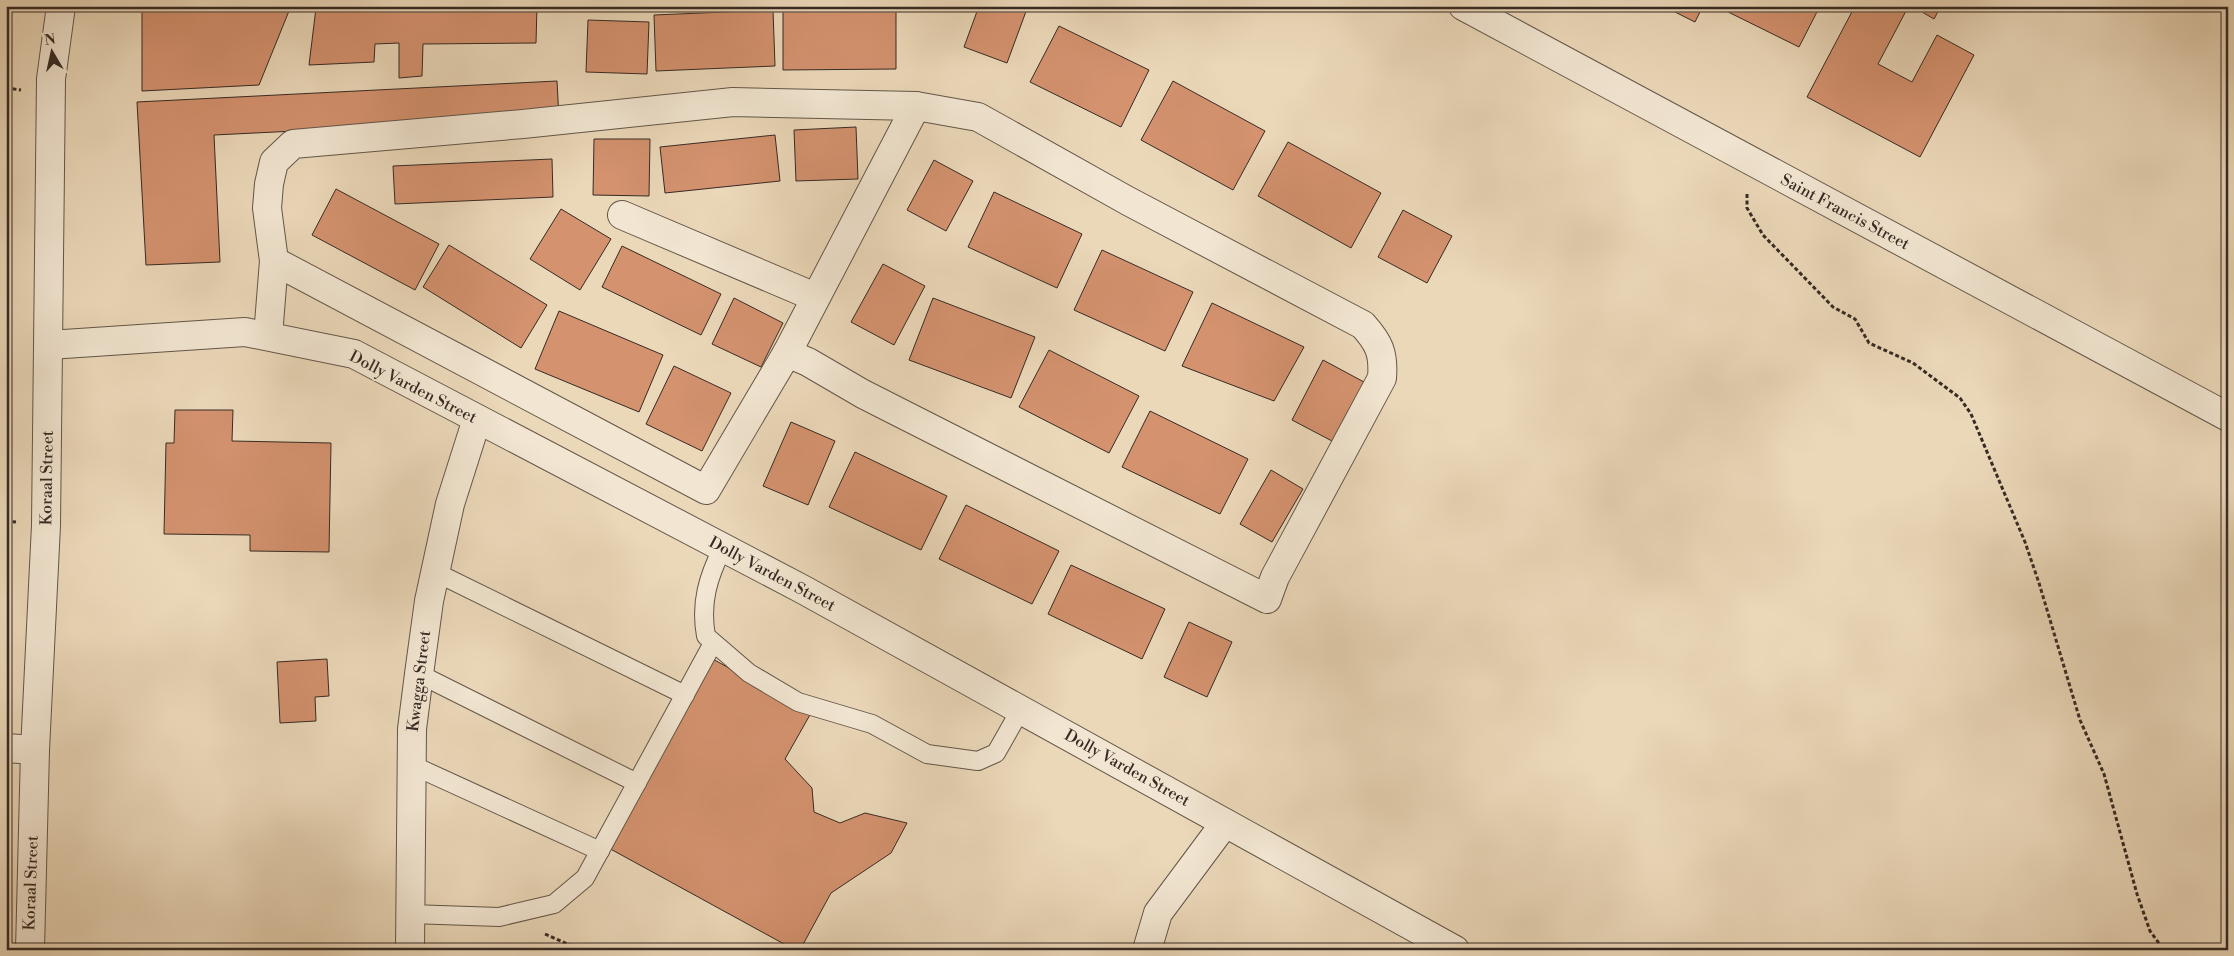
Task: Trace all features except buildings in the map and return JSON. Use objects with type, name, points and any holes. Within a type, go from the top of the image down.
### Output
[{"type":"street","name":"Koraal Street","points":[[30,950],[35,750],[46,525],[51,79],[61,6]]},
{"type":"street","name":"Saint Francis Street","points":[[1463,6],[2228,418]]},
{"type":"street","points":[[268,336],[274,261],[267,208],[269,184],[274,162],[293,144],[523,124],[733,102],[916,106],[978,117],[1128,201],[1363,325],[1379,345],[1383,365],[1382,378],[1275,577],[1267,599],[787,353]]},
{"type":"street","points":[[274,261],[706,490],[787,353],[815,296],[916,106]]},
{"type":"street","points":[[622,215],[815,296]]},
{"type":"street","name":"Dolly Varden Street","points":[[49,345],[245,332],[354,354],[722,547],[1021,709],[1455,950]]},
{"type":"street","name":"Kwagga Street","points":[[410,950],[412,729],[429,600],[450,504],[477,418]]},
{"type":"street","points":[[6,748],[35,750]]},
{"type":"street","points":[[1147,950],[1158,913],[1225,822]]},
{"type":"lane","points":[[722,547],[710,573],[704,600],[706,636],[749,673],[798,702],[872,724],[927,754],[978,761],[996,753],[1021,709]]},
{"type":"lane","points":[[435,572],[685,695]]},
{"type":"lane","points":[[410,914],[499,918],[554,904],[585,878],[713,643]]},
{"type":"lane","points":[[419,674],[637,782]]},
{"type":"lane","points":[[412,765],[600,851]]},
{"type":"path","points":[[1747,190],[1747,208],[1763,236],[1833,307],[1855,320],[1869,344],[1913,363],[1960,398],[1971,414],[2028,550],[2080,720],[2104,774],[2137,894],[2150,931],[2164,950]]}]
